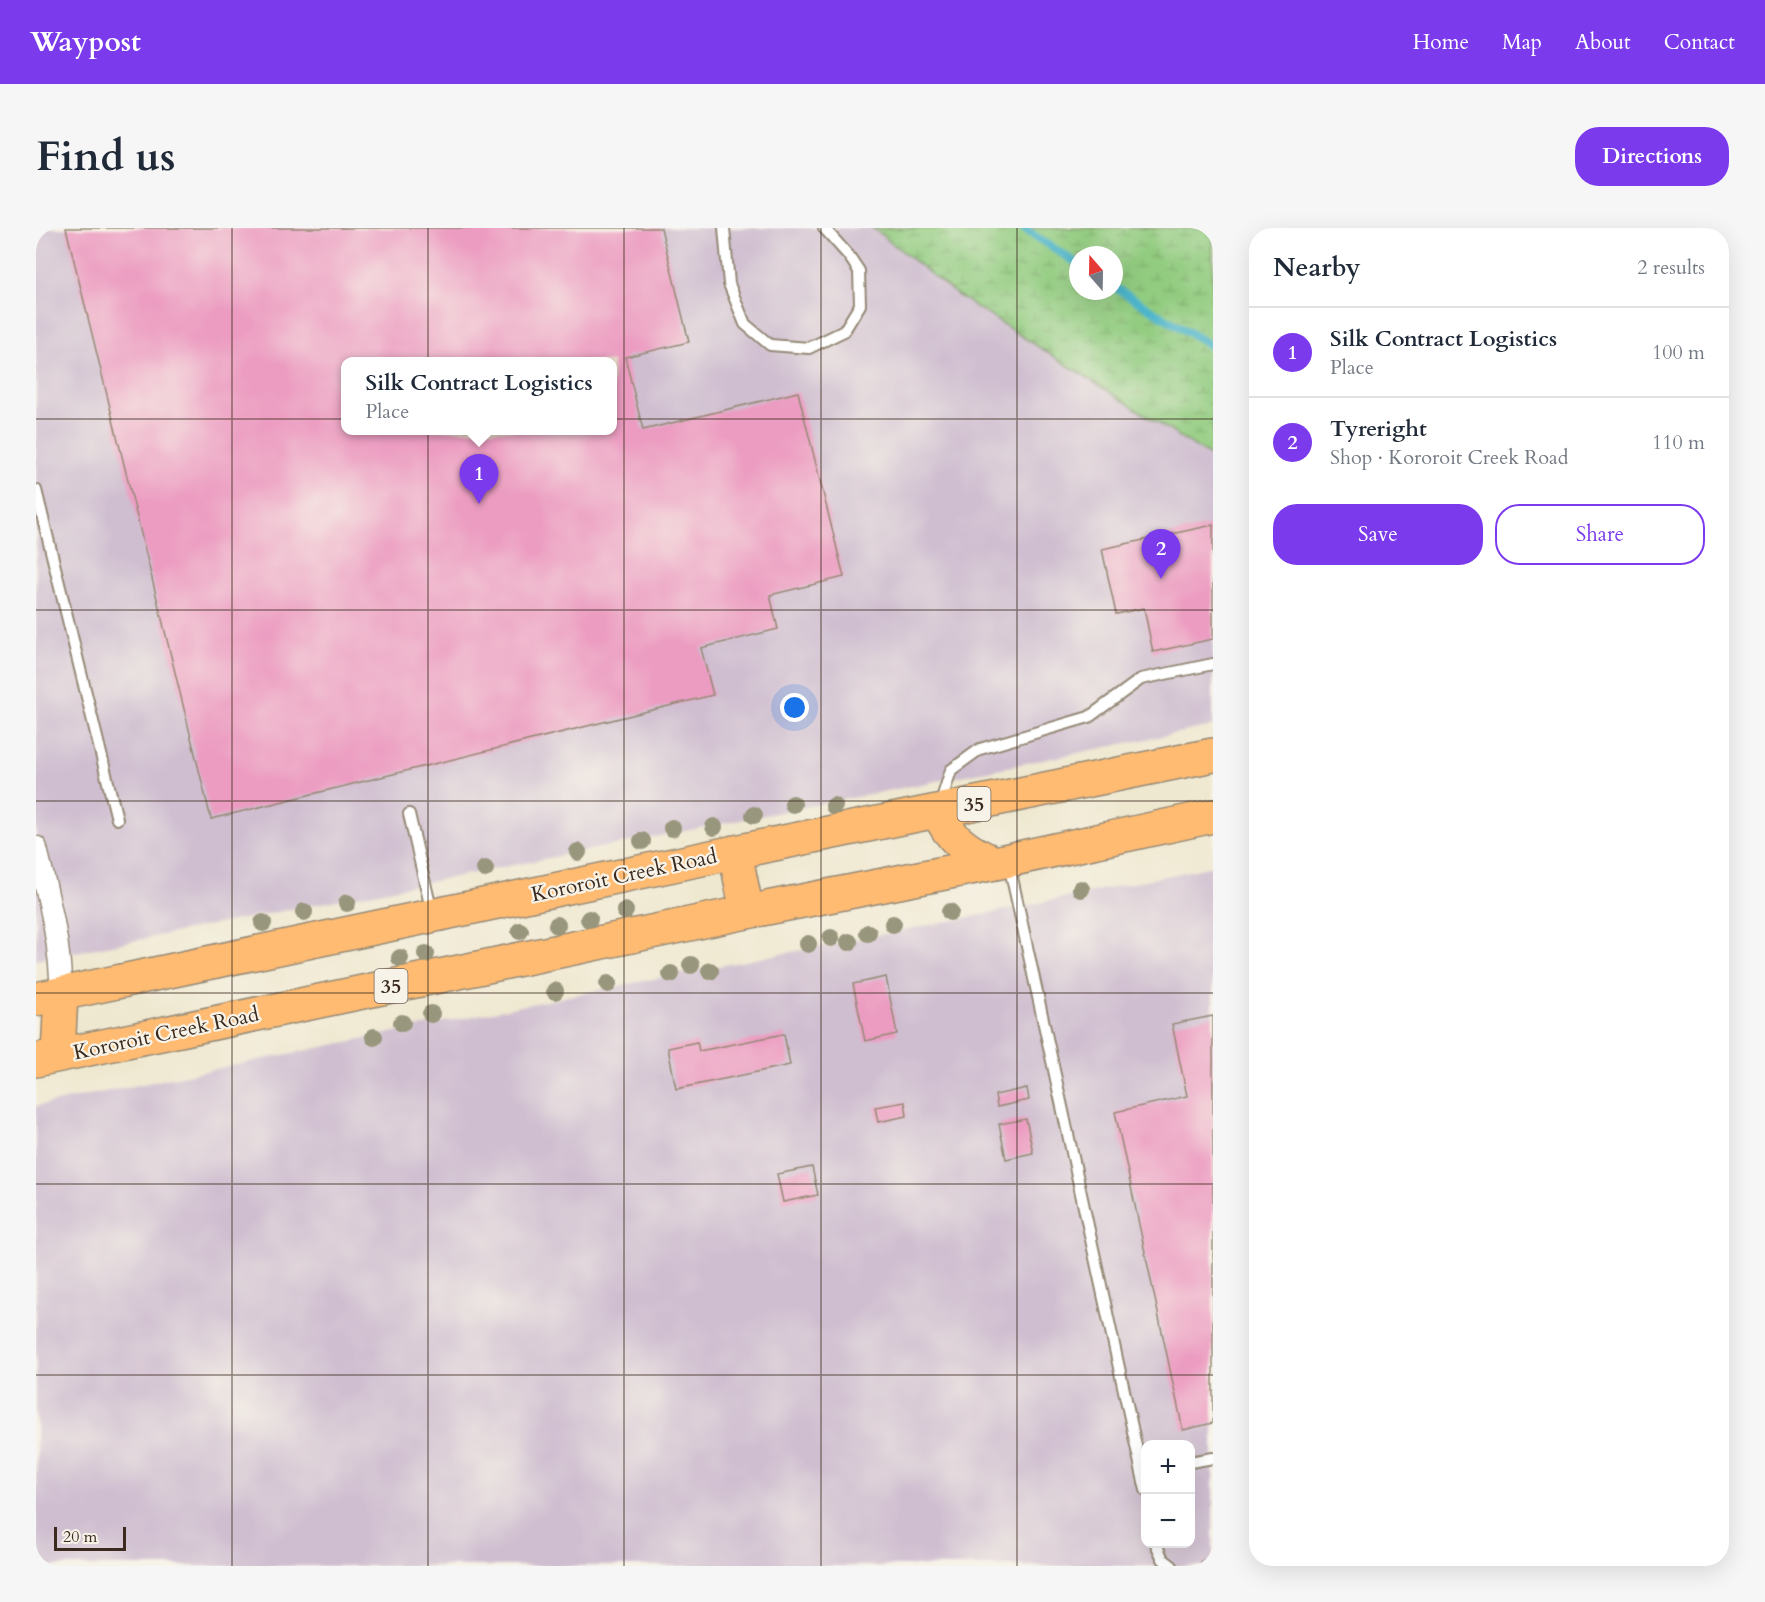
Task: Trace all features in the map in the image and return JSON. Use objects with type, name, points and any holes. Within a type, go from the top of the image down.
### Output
[{"type":"main road","name":"Kororoit Creek Road","points":[[44,1001],[735,852],[1213,755]]},
{"type":"main road","points":[[938,811],[944,825],[965,849],[1002,861]]},
{"type":"main road","name":"Kororoit Creek Road","points":[[47,1057],[1213,816]]},
{"type":"main road","points":[[735,852],[747,912]]},
{"type":"main road","points":[[44,1001],[47,1057]]},
{"type":"street","points":[[36,847],[57,936],[61,969],[44,1001]]},
{"type":"lane","points":[[724,228],[729,284],[745,324],[770,345],[809,348],[844,331],[861,305],[859,272],[849,256],[824,228]]},
{"type":"lane","points":[[36,490],[117,819]]},
{"type":"lane","points":[[938,811],[951,770],[981,749],[1089,717],[1141,679],[1213,664]]},
{"type":"lane","points":[[409,814],[433,916]]},
{"type":"lane","points":[[1002,861],[1141,1459]]},
{"type":"lane","points":[[1195,1461],[1213,1458]]},
{"type":"lane","points":[[1158,1548],[1163,1559],[1172,1566]]},
{"type":"lane","points":[[1206,1566],[1213,1564]]},
{"type":"shaded area","points":[[36,228],[873,228],[957,295],[1213,458],[1213,726],[36,960]]},
{"type":"shaded area","points":[[1213,866],[1213,1566],[36,1566],[36,1106],[648,980],[1006,910]]},
{"type":"green space","points":[[873,228],[1213,228],[1213,458],[957,295]]},
{"type":"building","points":[[66,228],[661,228],[689,342],[625,357],[643,430],[798,392],[844,577],[770,595],[778,629],[701,648],[713,695],[211,819]]},
{"type":"building","points":[[1213,525],[1213,639],[1153,652],[1144,608],[1116,614],[1102,549]]},
{"type":"building","points":[[886,977],[897,1034],[865,1041],[853,984]]},
{"type":"building","points":[[1213,1016],[1213,1423],[1183,1430],[1115,1112],[1187,1096],[1172,1024]]},
{"type":"building","points":[[784,1034],[790,1065],[676,1089],[668,1048],[697,1042],[699,1051]]},
{"type":"building","points":[[1027,1088],[1029,1100],[997,1107],[995,1095]]},
{"type":"building","points":[[905,1102],[907,1116],[878,1122],[875,1107]]},
{"type":"building","points":[[1026,1119],[1033,1153],[1006,1159],[999,1124]]},
{"type":"building","points":[[812,1167],[818,1195],[783,1202],[777,1174]]},
{"type":"waterway","points":[[1023,228],[1069,258]]},
{"type":"waterway","points":[[1123,292],[1213,347]]},
{"type":"place","name":"Silk Contract Logistics","points":[[479,504]]},
{"type":"place","name":"Tyreright","points":[[1161,579]]}]
